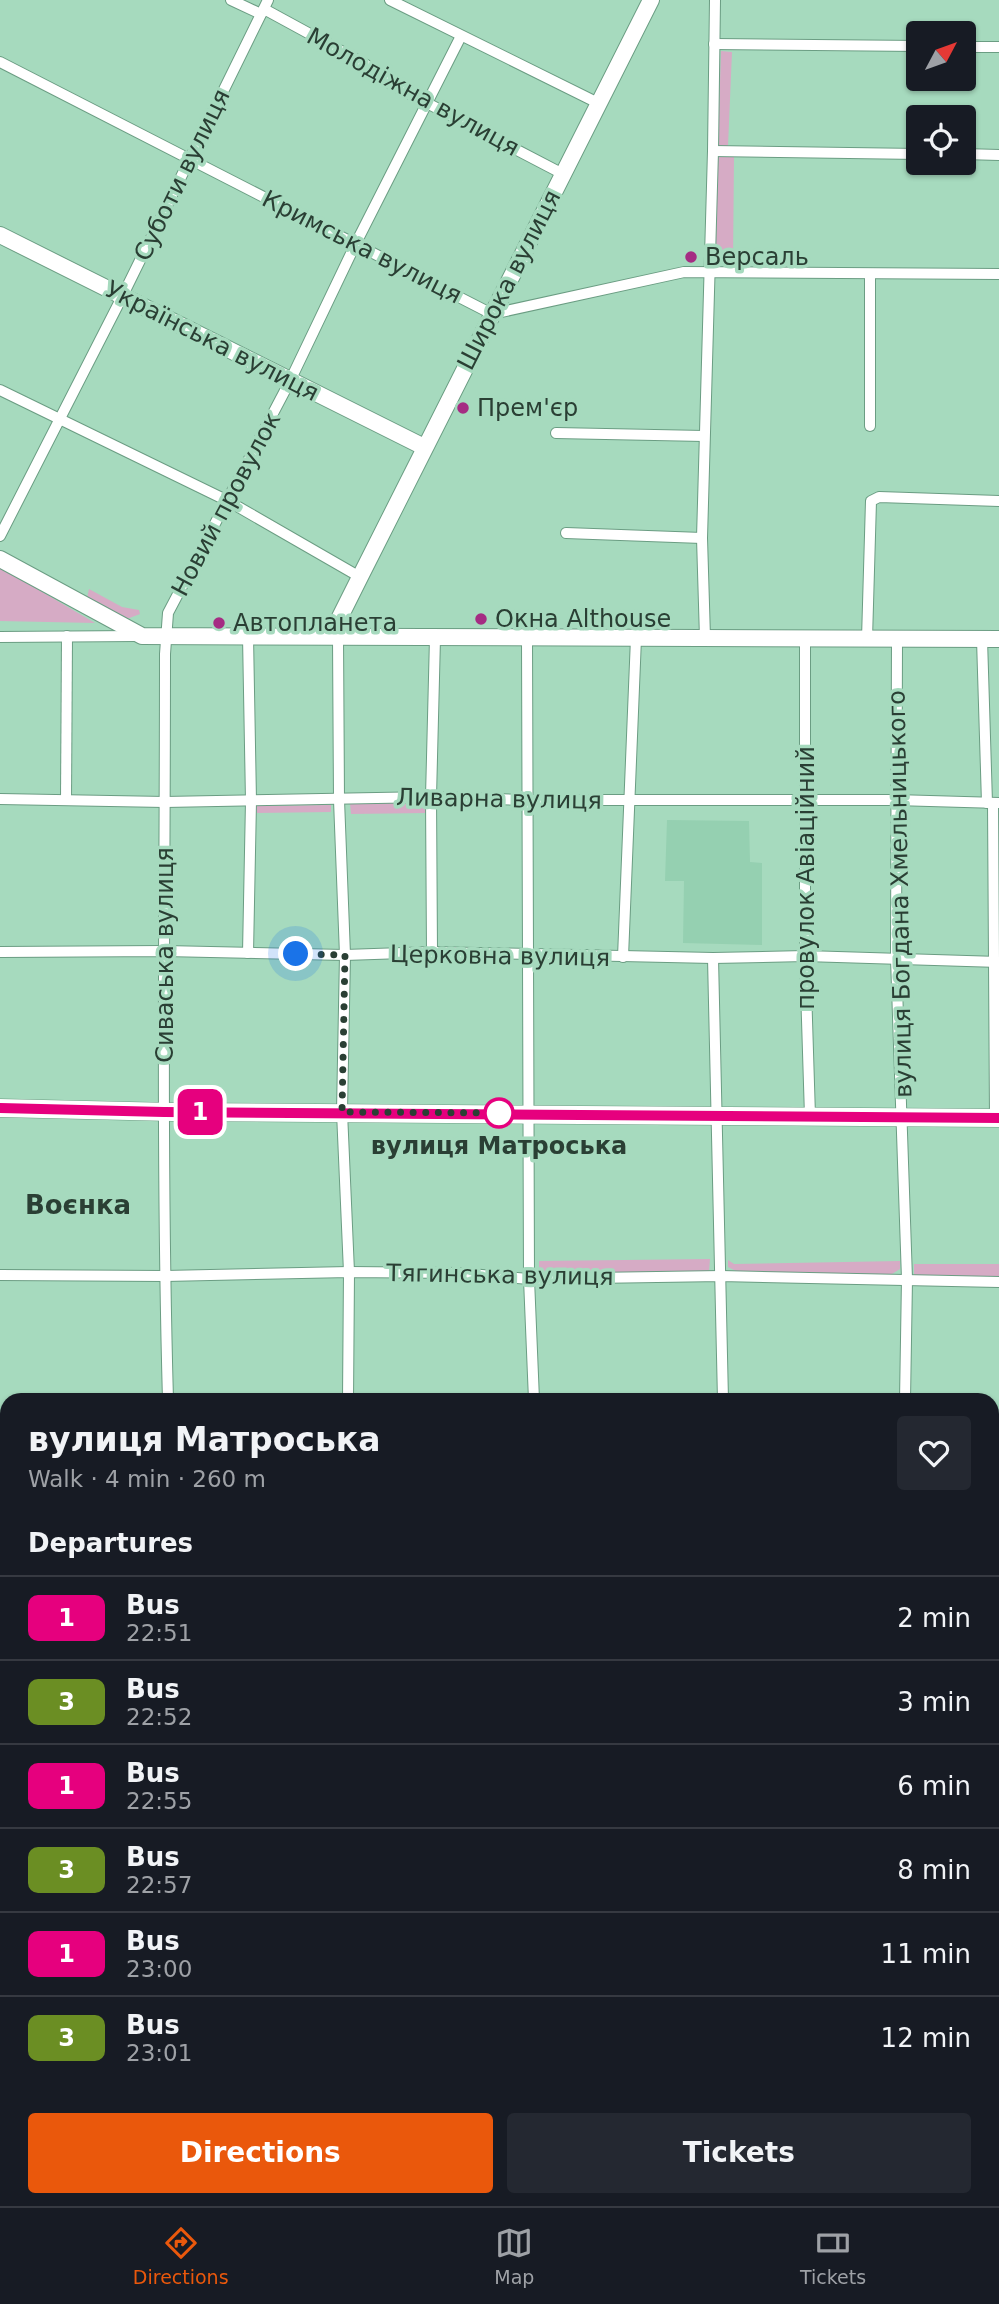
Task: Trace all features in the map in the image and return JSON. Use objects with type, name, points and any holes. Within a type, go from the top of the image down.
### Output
[{"type":"main road","points":[[0,1108],[164,1112],[997,1118]]},
{"type":"street","name":"Молодіжна вулиця","points":[[231,0],[265,8],[365,64],[377,77],[563,174]]},
{"type":"street","points":[[390,0],[598,103]]},
{"type":"street","name":"Широка вулиця","points":[[338,637],[339,619],[651,0]]},
{"type":"street","points":[[705,638],[702,538],[715,0]]},
{"type":"street","name":"Суботи вулиця","points":[[0,536],[265,8]]},
{"type":"street","name":"Новий провулок","points":[[166,636],[168,613],[290,381],[356,243],[461,36]]},
{"type":"street","points":[[714,44],[906,46]]},
{"type":"street","points":[[976,47],[999,47]]},
{"type":"street","name":"Кримська вулиця","points":[[0,62],[492,314],[684,272],[999,274]]},
{"type":"street","points":[[713,151],[906,154]]},
{"type":"street","points":[[976,154],[999,155]]},
{"type":"street","name":"Українська вулиця","points":[[0,234],[424,447]]},
{"type":"street","points":[[870,274],[870,426]]},
{"type":"street","points":[[0,390],[228,501],[360,577]]},
{"type":"street","points":[[556,433],[705,436]]},
{"type":"street","points":[[867,639],[871,501],[879,497],[999,501]]},
{"type":"street","points":[[566,533],[702,538]]},
{"type":"street","points":[[0,559],[142,636]]},
{"type":"street","points":[[66,800],[67,636]]},
{"type":"street","name":"Сиваська вулиця","points":[[166,636],[164,1112],[168,1393]]},
{"type":"street","points":[[248,636],[251,801],[248,953]]},
{"type":"street","points":[[0,637],[999,639]]},
{"type":"street","points":[[338,637],[339,800],[345,955],[342,1112],[349,1272],[348,1393]]},
{"type":"street","points":[[432,953],[435,638]]},
{"type":"street","points":[[527,638],[529,1279],[534,1393]]},
{"type":"street","points":[[623,957],[636,638]]},
{"type":"street","name":"вулиця Богдана Хмельницького","points":[[897,639],[896,958],[907,1279],[905,1393]]},
{"type":"street","points":[[982,639],[993,803],[997,1118]]},
{"type":"street","name":"провулок Авіаційний","points":[[805,640],[805,956],[810,1116]]},
{"type":"street","name":"Ливарна вулиця","points":[[0,799],[165,802],[432,797],[993,803]]},
{"type":"street","name":"Церковна вулиця","points":[[0,951],[345,955],[432,953],[713,958],[805,956],[996,962]]},
{"type":"street","points":[[713,958],[723,1393]]},
{"type":"street","name":"Тягинська вулиця","points":[[0,1275],[165,1276],[349,1272],[458,1273],[529,1279],[721,1276],[999,1282]]},
{"type":"shaded area","points":[[721,51],[732,52],[728,146],[718,146]]},
{"type":"shaded area","points":[[717,156],[734,157],[733,261],[720,261],[721,249],[716,248]]},
{"type":"shaded area","points":[[0,567],[95,623],[0,621]]},
{"type":"shaded area","points":[[89,589],[122,607],[139,610],[140,614],[127,619],[87,598]]},
{"type":"shaded area","points":[[426,801],[426,813],[351,814],[350,803]]},
{"type":"shaded area","points":[[331,805],[331,812],[257,813],[256,806]]},
{"type":"shaded area","points":[[667,820],[749,821],[750,862],[762,863],[762,945],[683,943],[684,881],[665,881]]},
{"type":"shaded area","points":[[710,1259],[709,1271],[539,1276],[539,1261]]},
{"type":"shaded area","points":[[728,1260],[734,1264],[900,1261],[900,1269],[892,1274],[740,1273],[728,1267]]},
{"type":"shaded area","points":[[914,1264],[999,1264],[999,1278],[914,1275]]},
{"type":"bus line","name":"1","points":[[0,1108],[164,1112],[999,1118]]},
{"type":"place","name":"Версаль","points":[[691,257]]},
{"type":"place","name":"Прем'єр","points":[[463,408]]},
{"type":"place","name":"Окна Althouse","points":[[481,619]]},
{"type":"place","name":"Автопланета","points":[[219,623]]},
{"type":"place","name":"вулиця Матроська","points":[[499,1113]]},
{"type":"district","name":"Воєнка","points":[[78,1205]]},
{"type":"route","points":[[296,954],[345,955],[342,1112],[499,1113]]}]
